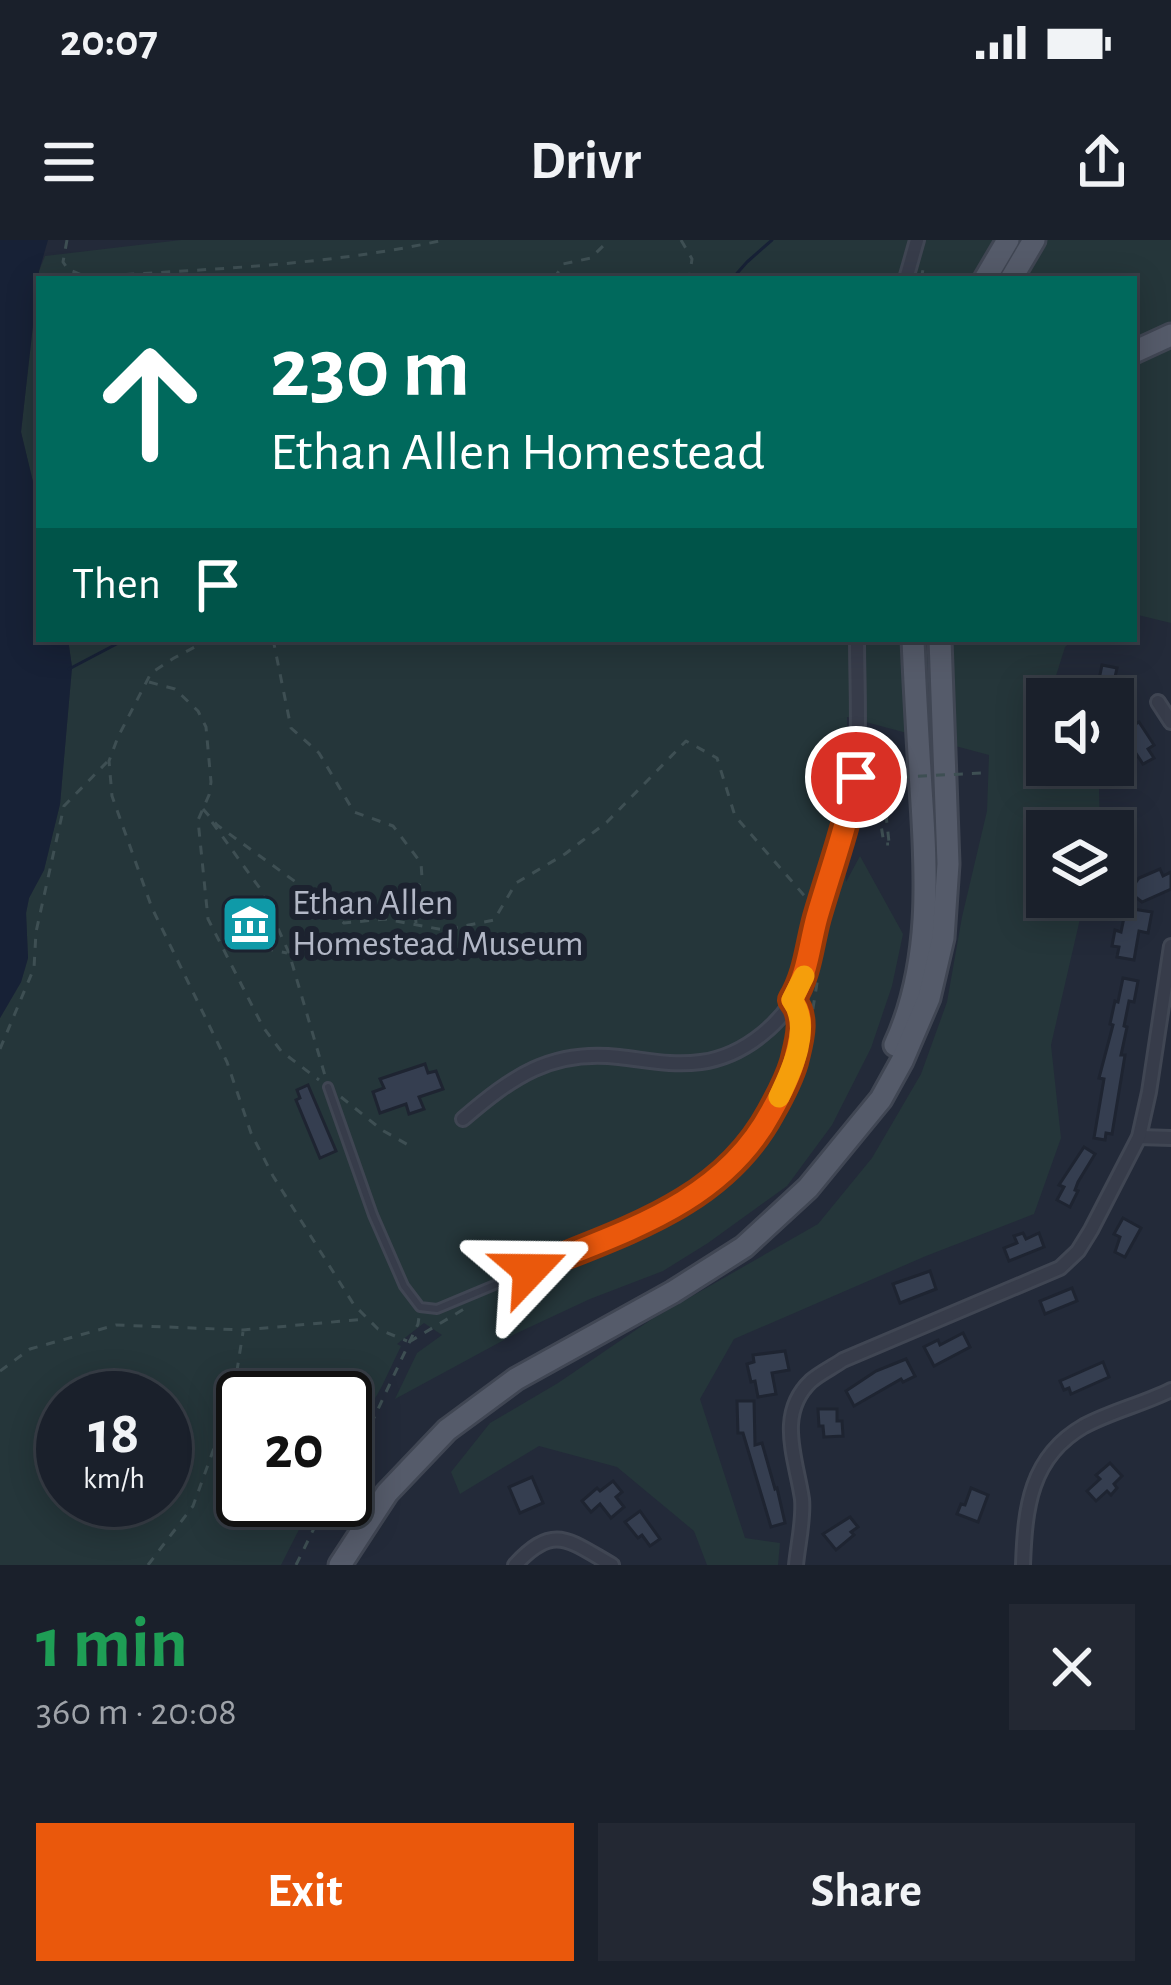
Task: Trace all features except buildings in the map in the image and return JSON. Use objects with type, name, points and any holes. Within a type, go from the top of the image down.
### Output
[{"type":"main road","points":[[988,276],[1008,240]]},
{"type":"main road","points":[[1013,276],[1034,240]]},
{"type":"main road","points":[[1137,351],[1171,335]]},
{"type":"main road","points":[[846,1142],[899,1036],[912,995],[923,928],[926,864],[913,642]]},
{"type":"main road","points":[[340,1565],[387,1493],[447,1430],[516,1379],[744,1247],[788,1209],[881,1100],[929,998],[943,938],[948,864],[940,642]]},
{"type":"street","points":[[907,276],[916,240]]},
{"type":"street","points":[[464,1119],[500,1087],[557,1060],[586,1054],[672,1064],[715,1060],[759,1037],[778,1019],[803,980],[856,777],[857,642]]},
{"type":"street","points":[[1158,702],[1171,722]]},
{"type":"street","points":[[796,1565],[802,1504],[790,1420],[799,1396],[843,1360],[1060,1268],[1078,1251],[1138,1138],[1171,946]]},
{"type":"street","points":[[1138,1138],[1171,1138]]},
{"type":"street","points":[[1023,1565],[1025,1521],[1042,1464],[1084,1426],[1171,1390]]},
{"type":"street","points":[[515,1565],[546,1539],[565,1540],[612,1565]]},
{"type":"lane","points":[[328,1087],[404,1286],[420,1306],[437,1309],[662,1215],[725,1173],[759,1134],[789,1076],[801,1026],[798,1006],[792,1000]]},
{"type":"path","points":[[67,240],[63,262],[75,276]]},
{"type":"path","points":[[92,276],[311,262],[443,240]]},
{"type":"path","points":[[556,276],[562,264],[591,258],[609,240]]},
{"type":"path","points":[[681,240],[692,259],[689,276]]},
{"type":"path","points":[[0,1049],[34,968],[36,932],[64,806],[109,761],[152,674],[204,642]]},
{"type":"path","points":[[274,642],[291,728],[319,753],[354,812],[393,826],[421,863],[422,878],[414,897],[416,924]]},
{"type":"path","points":[[148,682],[175,689],[198,711],[206,727],[211,782],[198,820],[208,919],[256,1013],[281,1051],[382,1130],[410,1146]]},
{"type":"path","points":[[202,809],[344,923],[385,919],[444,930],[494,920],[516,883],[566,854],[607,822],[686,741],[717,758],[735,816],[818,913]]},
{"type":"path","points":[[109,761],[112,796],[152,908],[227,1062],[251,1133],[273,1176],[354,1305],[378,1329],[409,1342]]},
{"type":"path","points":[[867,779],[874,781],[884,844],[889,844],[882,778],[982,772]]},
{"type":"path","points":[[202,809],[261,890],[289,953],[328,1087]]},
{"type":"path","points":[[241,926],[230,934],[233,942],[289,953]]},
{"type":"path","points":[[808,1034],[818,975]]},
{"type":"path","points":[[372,1423],[418,1324],[420,1306]]},
{"type":"path","points":[[409,1342],[466,1308]]},
{"type":"path","points":[[0,1371],[30,1349],[116,1325],[243,1330],[368,1319]]},
{"type":"path","points":[[148,1565],[193,1506],[233,1396],[243,1330]]},
{"type":"path","points":[[296,1565],[315,1527]]},
{"type":"shaded area","points":[[181,240],[1171,240],[1171,623],[1137,615],[1137,276],[38,276],[45,256]]},
{"type":"shaded area","points":[[36,298],[36,494],[21,432]]},
{"type":"shaded area","points":[[68,642],[1071,642],[1055,678],[1026,678],[1026,786],[1099,788],[1100,810],[1026,810],[1026,918],[1080,918],[1051,1045],[1061,1138],[1034,1214],[734,1339],[700,1399],[745,1538],[780,1543],[778,1565],[707,1565],[694,1531],[617,1467],[539,1446],[460,1494],[451,1472],[490,1423],[652,1319],[818,1224],[872,1158],[921,1074],[947,1002],[987,811],[989,755],[847,717],[846,882],[860,856],[903,934],[871,1048],[832,1125],[787,1186],[663,1271],[515,1334],[395,1399],[417,1353],[442,1335],[424,1323],[397,1344],[401,1346],[372,1404],[372,1371],[216,1371],[216,1527],[300,1527],[281,1565],[0,1565],[0,1018],[21,982],[28,958],[29,898],[44,870],[60,804],[72,667]]},
{"type":"water","points":[[0,240],[48,240],[36,276],[21,432],[36,494],[36,642],[68,642],[72,667],[60,804],[44,870],[29,898],[28,958],[21,982],[0,1018]]},
{"type":"waterway","points":[[735,276],[772,240]]},
{"type":"waterway","points":[[69,669],[120,642]]},
{"type":"slow traffic","points":[[779,1097],[793,1066],[801,1026],[798,1006],[792,1000],[804,976]]},
{"type":"place","name":"Ethan Allen Homestead Museum","points":[[250,924]]},
{"type":"route","points":[[530,1270],[684,1203],[725,1173],[759,1134],[793,1066],[801,1026],[798,1006],[792,1000],[809,961],[815,925],[849,819],[856,777]]}]
